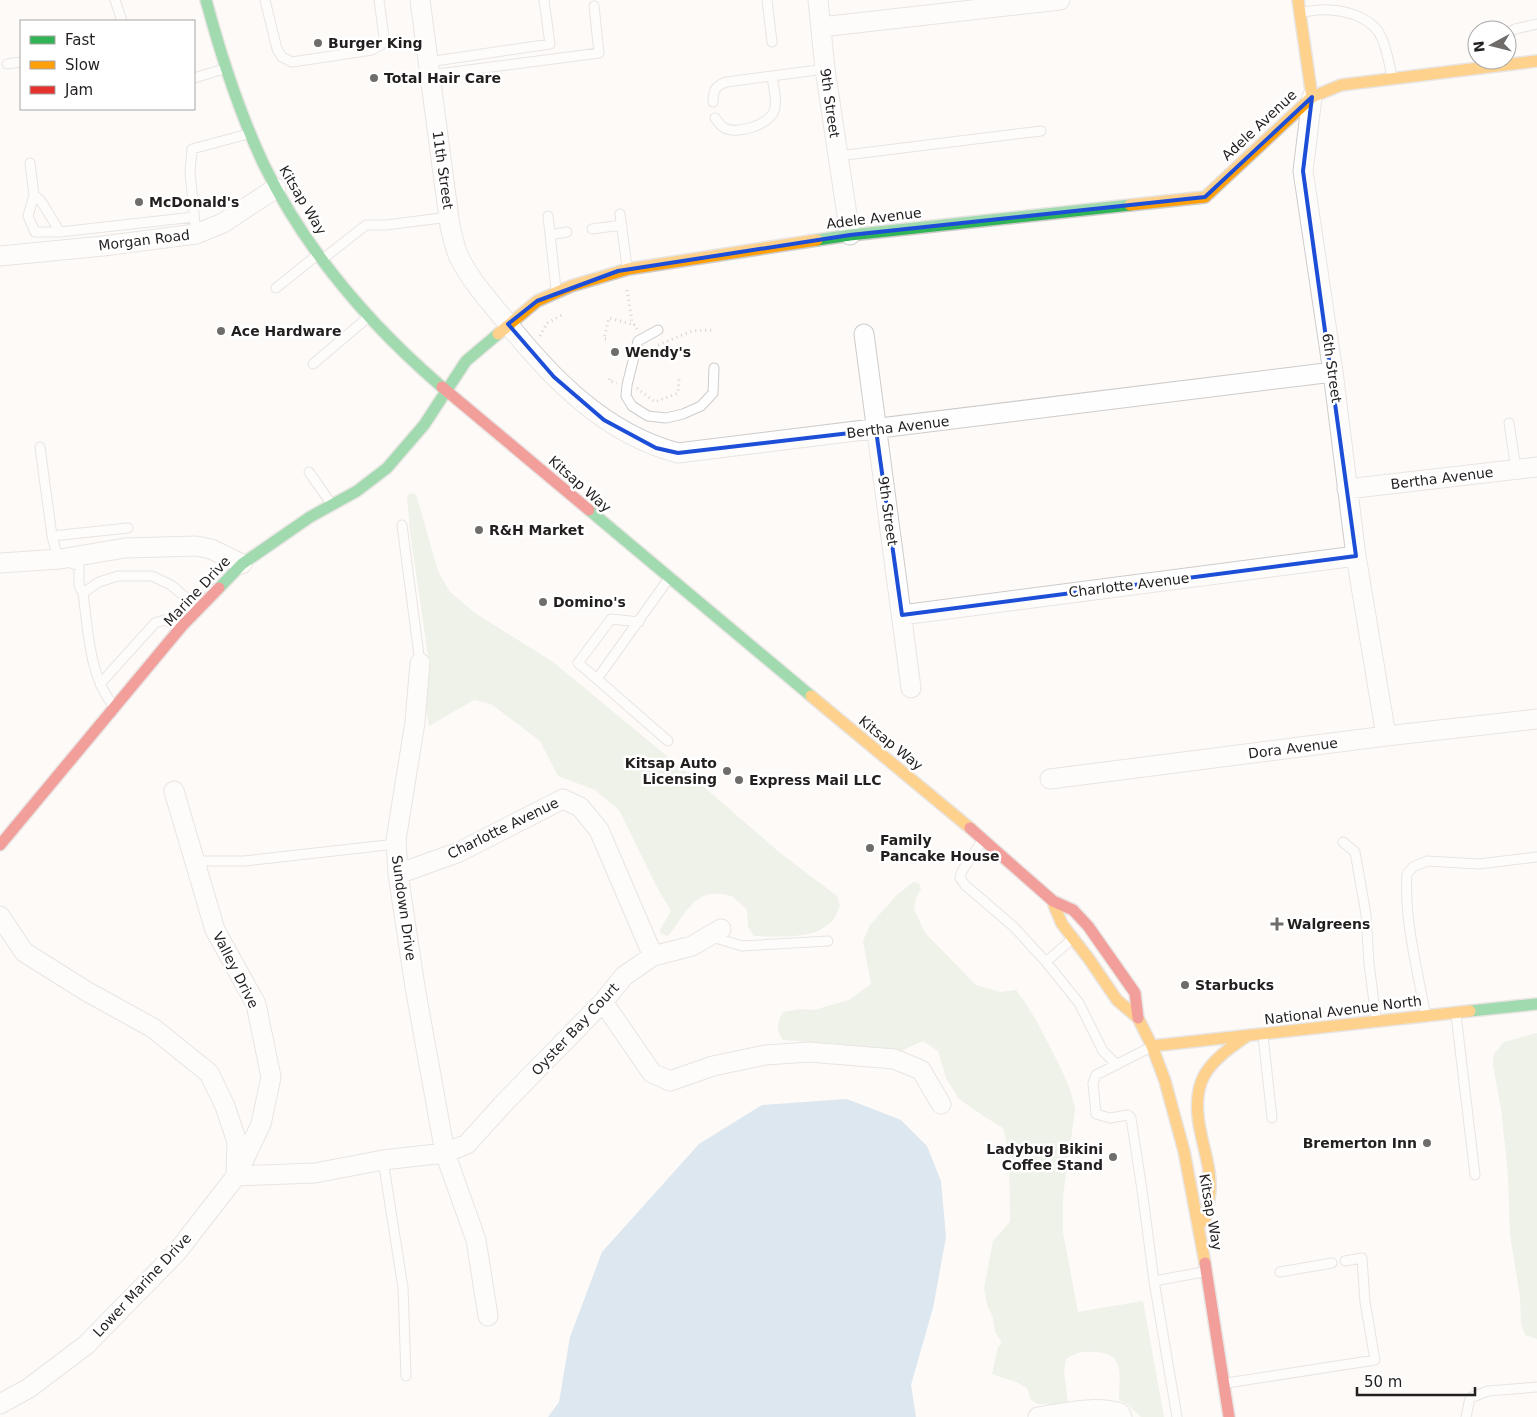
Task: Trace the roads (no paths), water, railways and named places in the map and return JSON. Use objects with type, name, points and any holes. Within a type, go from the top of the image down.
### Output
[{"type":"main road","name":"Kitsap Way","points":[[206,0],[226,68],[251,133],[276,188],[320,257],[341,286],[368,317],[445,392],[484,422],[669,579],[984,839],[1053,901],[1073,910],[1109,954],[1135,993],[1138,1018],[1152,1046],[1165,1081],[1184,1151],[1202,1242],[1229,1417]]},
{"type":"main road","name":"6th Street","points":[[1298,0],[1312,97]]},
{"type":"main road","points":[[1517,62],[1537,60]]},
{"type":"main road","points":[[1312,97],[1341,85],[1467,68]]},
{"type":"main road","name":"Adele Avenue","points":[[445,392],[466,360],[537,301],[571,286],[628,269],[850,235],[1205,197],[1312,97]]},
{"type":"main road","name":"Marine Drive","points":[[0,845],[31,806],[116,708],[182,626],[242,564],[310,517],[357,491],[387,468],[424,425],[445,392]]},
{"type":"main road","name":"Kitsap Way","points":[[1053,901],[1062,924],[1117,1000],[1138,1018]]},
{"type":"main road","name":"National Avenue North","points":[[1152,1046],[1537,1004]]},
{"type":"main road","points":[[1202,1242],[1211,1180],[1196,1115],[1196,1104],[1201,1080],[1216,1058],[1247,1036]]},
{"type":"street","name":"11th Street","points":[[420,0],[449,217],[459,258],[479,291],[508,324]]},
{"type":"street","name":"9th Street","points":[[818,0],[825,69],[850,235]]},
{"type":"street","points":[[821,28],[1060,0]]},
{"type":"street","name":"6th Street","points":[[1312,97],[1302,171],[1333,372],[1356,556],[1386,736]]},
{"type":"street","name":"Morgan Road","points":[[0,256],[104,246],[195,225],[223,223],[276,188]]},
{"type":"street","name":"Bertha Avenue","points":[[508,324],[523,344],[554,377],[604,420],[656,448],[678,454],[1333,372]]},
{"type":"street","name":"9th Street","points":[[864,334],[911,688]]},
{"type":"street","name":"Bertha Avenue","points":[[1347,489],[1537,467]]},
{"type":"street","points":[[0,564],[60,559],[125,548],[196,546],[212,549],[242,564]]},
{"type":"street","name":"Charlotte Avenue","points":[[902,615],[1356,556]]},
{"type":"street","name":"Sundown Drive","points":[[420,662],[415,722],[396,844],[398,874],[415,987],[444,1153],[476,1240],[488,1316]]},
{"type":"street","name":"Dora Avenue","points":[[1050,779],[1386,736],[1537,719]]},
{"type":"street","name":"Valley Drive","points":[[174,791],[215,930],[256,1004],[271,1077],[261,1124],[236,1176]]},
{"type":"street","name":"Charlotte Avenue","points":[[398,874],[459,852],[563,799],[580,807],[599,830],[653,956]]},
{"type":"street","points":[[0,916],[24,952],[86,991],[153,1028],[209,1074],[226,1106],[237,1142],[236,1176],[315,1173],[383,1160],[444,1153]]},
{"type":"street","name":"Oyster Bay Court","points":[[444,1153],[467,1144],[504,1103],[603,1002],[624,976],[653,956],[692,946],[715,933]]},
{"type":"street","points":[[603,1002],[652,1074],[670,1081],[713,1066],[765,1056],[809,1052],[894,1058],[921,1070],[942,1104]]},
{"type":"street","name":"Lower Marine Drive","points":[[0,1404],[29,1388],[86,1345],[177,1252],[236,1176]]},
{"type":"street","points":[[1038,1417],[1092,1410],[1110,1410],[1120,1413],[1122,1417]]},
{"type":"lane","points":[[115,0],[122,20]]},
{"type":"lane","points":[[265,0],[277,48],[282,57],[292,62],[372,50],[381,45],[384,37],[379,0]]},
{"type":"lane","points":[[429,68],[550,44],[544,0]]},
{"type":"lane","points":[[767,0],[772,42]]},
{"type":"lane","points":[[429,68],[599,53],[594,6]]},
{"type":"lane","points":[[1300,12],[1334,10],[1360,17],[1373,25],[1382,37],[1393,79]]},
{"type":"lane","points":[[1517,29],[1537,24]]},
{"type":"lane","points":[[7,64],[20,62]]},
{"type":"lane","points":[[195,78],[226,68]]},
{"type":"lane","points":[[713,102],[713,92],[718,85],[726,82],[825,69]]},
{"type":"lane","points":[[715,118],[723,127],[731,130],[763,124],[773,114],[776,107],[772,76]]},
{"type":"lane","points":[[838,156],[1041,130]]},
{"type":"lane","points":[[30,163],[34,195],[28,216],[35,232],[195,225],[190,172],[192,149],[251,133]]},
{"type":"lane","points":[[34,195],[41,201],[60,232]]},
{"type":"lane","points":[[620,214],[628,269]]},
{"type":"lane","points":[[548,216],[557,292]]},
{"type":"lane","points":[[276,288],[366,225],[386,225],[449,217]]},
{"type":"lane","points":[[592,229],[622,225]]},
{"type":"lane","points":[[550,235],[567,232]]},
{"type":"lane","points":[[313,364],[368,317]]},
{"type":"lane","points":[[658,330],[638,341],[627,385],[626,396],[632,406],[648,416],[666,418],[684,414],[701,406],[712,393],[714,368]]},
{"type":"lane","points":[[1510,423],[1516,469]]},
{"type":"lane","points":[[40,447],[52,536],[56,551],[60,559],[79,566],[78,586],[83,593],[92,652],[100,684],[116,708]]},
{"type":"lane","points":[[309,472],[332,505]]},
{"type":"lane","points":[[402,524],[420,662]]},
{"type":"lane","points":[[52,536],[128,528]]},
{"type":"lane","points":[[83,593],[99,582],[118,576],[152,576],[171,585],[185,597],[194,614]]},
{"type":"lane","points":[[597,680],[669,579]]},
{"type":"lane","points":[[639,622],[611,619],[578,663],[668,741]]},
{"type":"lane","points":[[100,684],[155,623],[164,620],[182,626]]},
{"type":"lane","points":[[984,839],[962,871],[960,878],[964,885],[1014,927],[1046,962],[1079,1003],[1103,1051],[1117,1065]]},
{"type":"lane","points":[[1342,842],[1355,852],[1366,914],[1369,964],[1376,1021]]},
{"type":"lane","points":[[195,861],[244,861],[396,844]]},
{"type":"lane","points":[[1426,1015],[1408,912],[1406,874],[1413,867],[1427,861],[1478,864],[1537,857]]},
{"type":"lane","points":[[715,933],[742,946],[828,941]]},
{"type":"lane","points":[[1046,962],[1073,938]]},
{"type":"lane","points":[[1456,1012],[1475,1175]]},
{"type":"lane","points":[[1262,1034],[1272,1118]]},
{"type":"lane","points":[[1152,1046],[1096,1075],[1093,1083],[1096,1114],[1110,1118],[1128,1115],[1131,1118],[1154,1281],[1177,1417]]},
{"type":"lane","points":[[383,1160],[403,1288],[406,1376]]},
{"type":"lane","points":[[1224,1384],[1375,1360],[1365,1302],[1362,1258],[1345,1261]]},
{"type":"lane","points":[[1280,1272],[1332,1263]]},
{"type":"lane","points":[[1154,1281],[1206,1271]]},
{"type":"lane","points":[[1466,1417],[1470,1398],[1488,1391],[1537,1386]]},
{"type":"water","points":[[847,1099],[901,1120],[927,1146],[941,1181],[946,1237],[933,1308],[911,1385],[916,1417],[548,1417],[559,1402],[570,1337],[602,1252],[699,1144],[762,1105]]},
{"type":"place","name":"Burger King","points":[[318,43]]},
{"type":"place","name":"Total Hair Care","points":[[374,78]]},
{"type":"place","name":"McDonald's","points":[[139,202]]},
{"type":"place","name":"Ace Hardware","points":[[221,331]]},
{"type":"place","name":"Wendy's","points":[[615,352]]},
{"type":"place","name":"R&H Market","points":[[479,530]]},
{"type":"place","name":"Domino's","points":[[543,602]]},
{"type":"place","name":"Kitsap Auto Licensing","points":[[727,771]]},
{"type":"place","name":"Express Mail LLC","points":[[739,780]]},
{"type":"place","name":"Family Pancake House","points":[[870,848]]},
{"type":"place","name":"Walgreens","points":[[1277,924]]},
{"type":"place","name":"Starbucks","points":[[1185,985]]},
{"type":"place","name":"Bremerton Inn","points":[[1427,1143]]},
{"type":"place","name":"Ladybug Bikini Coffee Stand","points":[[1113,1157]]}]
